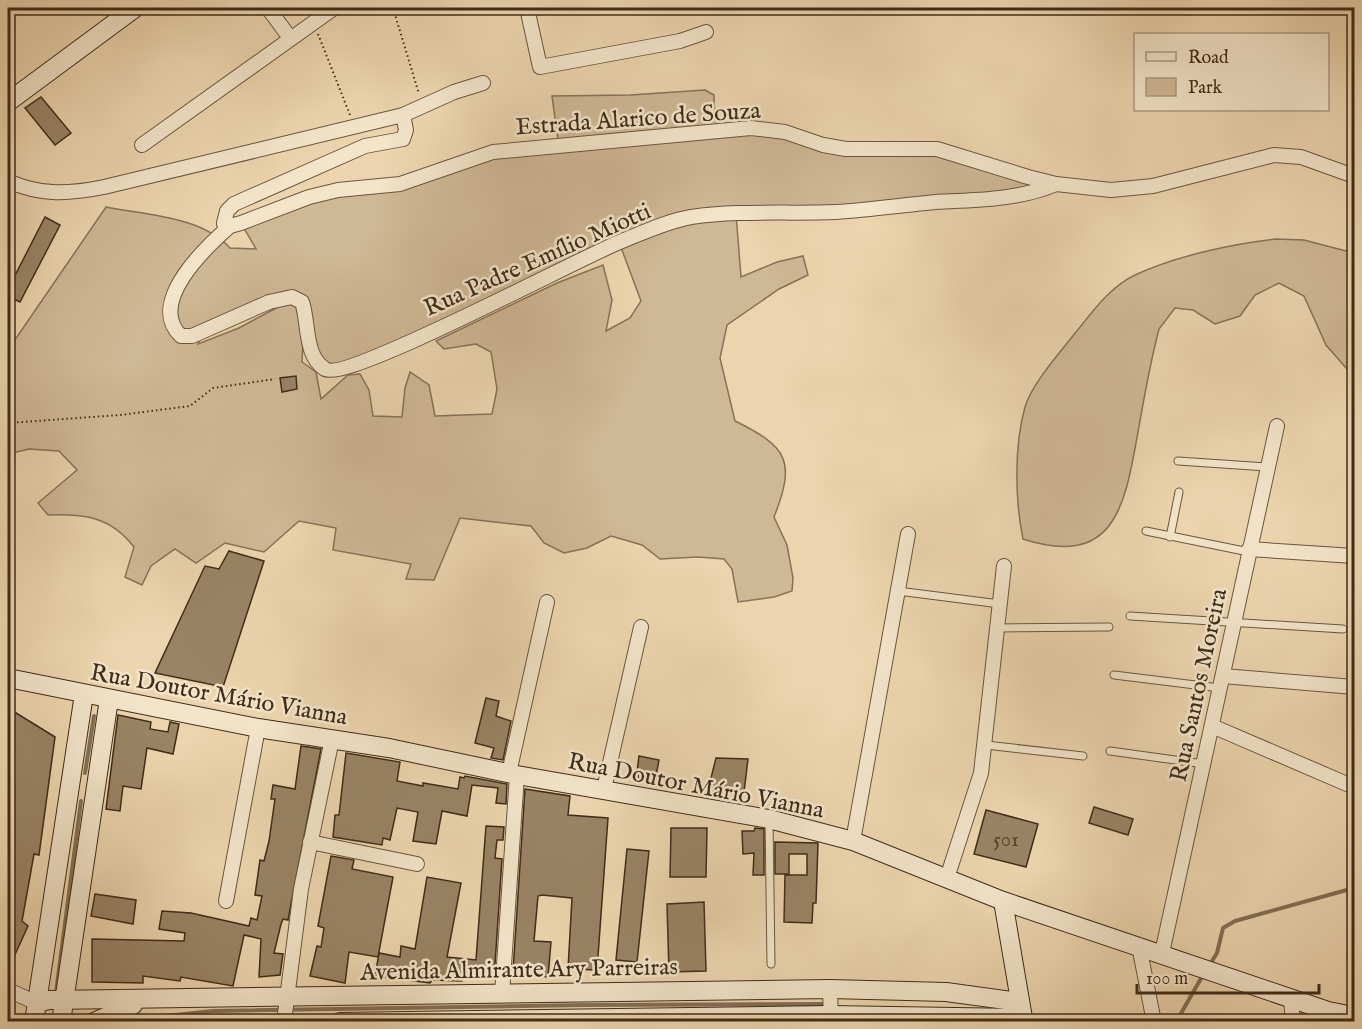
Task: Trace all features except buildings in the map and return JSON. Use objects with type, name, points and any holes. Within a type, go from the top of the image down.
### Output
[{"type":"main road","points":[[8,102],[135,8]]},
{"type":"main road","name":"Rua Doutor Mário Vianna","points":[[8,678],[258,728],[332,739],[513,774],[769,819],[853,841],[1003,901],[1162,953],[1291,999],[1354,1016]]},
{"type":"main road","points":[[34,1022],[84,694]]},
{"type":"main road","points":[[62,1022],[110,699]]},
{"type":"main road","points":[[72,783],[96,788]]},
{"type":"main road","points":[[1003,901],[1022,1014]]},
{"type":"main road","name":"Avenida Almirante Ary Parreiras","points":[[37,1003],[64,1000],[146,1000],[285,1009],[502,994],[830,989],[946,992],[1022,1014]]},
{"type":"main road","points":[[93,1022],[146,1000]]},
{"type":"main road","name":"Avenida Almirante Ary Parreiras","points":[[340,1022],[1022,1014]]},
{"type":"street","points":[[268,8],[290,38]]},
{"type":"street","points":[[142,145],[333,8]]},
{"type":"street","points":[[527,8],[540,67],[680,41],[706,32]]},
{"type":"street","points":[[8,181],[26,189],[73,193],[403,115],[423,108],[454,92],[483,83]]},
{"type":"street","points":[[230,226],[224,223],[224,217],[234,204],[351,152],[379,142],[403,139],[406,135],[403,115]]},
{"type":"street","name":"Estrada Alarico de Souza","points":[[230,226],[309,197],[338,190],[400,184],[423,178],[493,152],[751,128],[785,132],[823,145],[846,148],[936,149],[1056,184],[1111,190],[1139,189],[1274,155],[1301,157],[1354,176]]},
{"type":"street","name":"Rua Padre Emílio Miotti","points":[[230,226],[191,264],[177,288],[170,311],[171,322],[181,336],[208,331],[269,302],[292,297],[302,302],[310,349],[315,359],[327,370],[334,372],[361,363],[463,317],[619,242],[676,221],[710,215],[837,212],[985,199],[1038,191],[1056,184]]},
{"type":"street","name":"Rua Santos Moreira","points":[[1162,953],[1267,467],[1278,426]]},
{"type":"street","points":[[853,841],[908,534]]},
{"type":"street","points":[[1249,550],[1354,556]]},
{"type":"street","points":[[947,879],[976,795],[986,745],[1004,566]]},
{"type":"street","points":[[502,994],[513,774],[547,602]]},
{"type":"street","points":[[604,789],[641,627]]},
{"type":"street","points":[[1222,682],[1354,687]]},
{"type":"street","points":[[1212,726],[1347,784]]},
{"type":"street","points":[[226,901],[258,728]]},
{"type":"street","points":[[285,1009],[310,842],[332,739]]},
{"type":"street","points":[[310,842],[417,864]]},
{"type":"street","points":[[1139,946],[1154,1022]]},
{"type":"street","points":[[830,989],[831,1018]]},
{"type":"street","points":[[8,990],[37,1003]]},
{"type":"street","points":[[1291,999],[1293,1022]]},
{"type":"lane","points":[[1178,460],[1267,467]]},
{"type":"lane","points":[[1170,537],[1179,492]]},
{"type":"lane","points":[[1146,531],[1249,550]]},
{"type":"lane","points":[[898,591],[1000,605]]},
{"type":"lane","points":[[1130,616],[1343,629]]},
{"type":"lane","points":[[998,628],[1109,627]]},
{"type":"lane","points":[[1114,675],[1222,682]]},
{"type":"lane","points":[[986,745],[1083,756]]},
{"type":"lane","points":[[1110,751],[1204,765]]},
{"type":"lane","points":[[769,819],[771,964]]},
{"type":"path","points":[[393,8],[423,108]]},
{"type":"path","points":[[313,22],[355,127]]},
{"type":"path","points":[[8,423],[120,415],[190,406],[213,388],[275,379]]},
{"type":"green space","points":[[705,90],[714,95],[714,106],[721,130],[751,128],[823,145],[911,147],[1028,177],[1038,191],[736,214],[741,277],[777,262],[803,256],[808,275],[779,289],[727,325],[720,358],[735,421],[767,439],[783,458],[785,482],[774,517],[787,545],[793,578],[792,591],[774,597],[738,602],[732,569],[724,559],[698,557],[660,559],[642,545],[611,536],[587,548],[564,553],[544,543],[531,526],[460,518],[434,580],[406,579],[411,564],[333,550],[336,528],[299,521],[264,552],[225,543],[196,563],[175,549],[151,566],[142,585],[125,577],[134,547],[116,529],[96,519],[73,515],[48,515],[38,503],[77,470],[59,451],[29,449],[8,454],[8,350],[106,207],[172,218],[204,229],[218,237],[230,248],[256,249],[241,223],[272,210],[380,185],[463,161],[559,147],[552,96],[630,95]],"holes":[[[619,242],[641,301],[630,318],[606,331],[612,300],[603,265],[557,283],[436,341],[444,349],[476,344],[491,352],[497,389],[492,414],[435,416],[429,385],[410,372],[405,388],[402,417],[373,416],[369,390],[360,374],[348,375],[321,399],[316,372],[302,362],[304,321],[294,302],[280,306],[239,328],[198,344],[206,323],[297,298],[320,365],[361,363]]]},
{"type":"green space","points":[[1276,239],[1304,240],[1354,253],[1354,377],[1326,345],[1304,296],[1279,283],[1255,295],[1240,316],[1215,324],[1193,310],[1175,308],[1159,329],[1128,483],[1110,524],[1097,537],[1078,545],[1054,546],[1023,539],[1018,507],[1017,456],[1025,407],[1033,389],[1055,358],[1096,308],[1126,280],[1151,268],[1204,252]]},
{"type":"green space","points":[[1354,377],[1354,410],[1352,403]]},
{"type":"waterway","points":[[85,773],[94,716]]},
{"type":"waterway","points":[[56,993],[81,801]]},
{"type":"waterway","points":[[1209,966],[1217,953],[1223,928],[1235,921],[1354,888]]},
{"type":"waterway","points":[[1176,1022],[1203,975]]},
{"type":"waterway","points":[[143,1022],[156,1017],[213,1011],[824,1004]]}]
